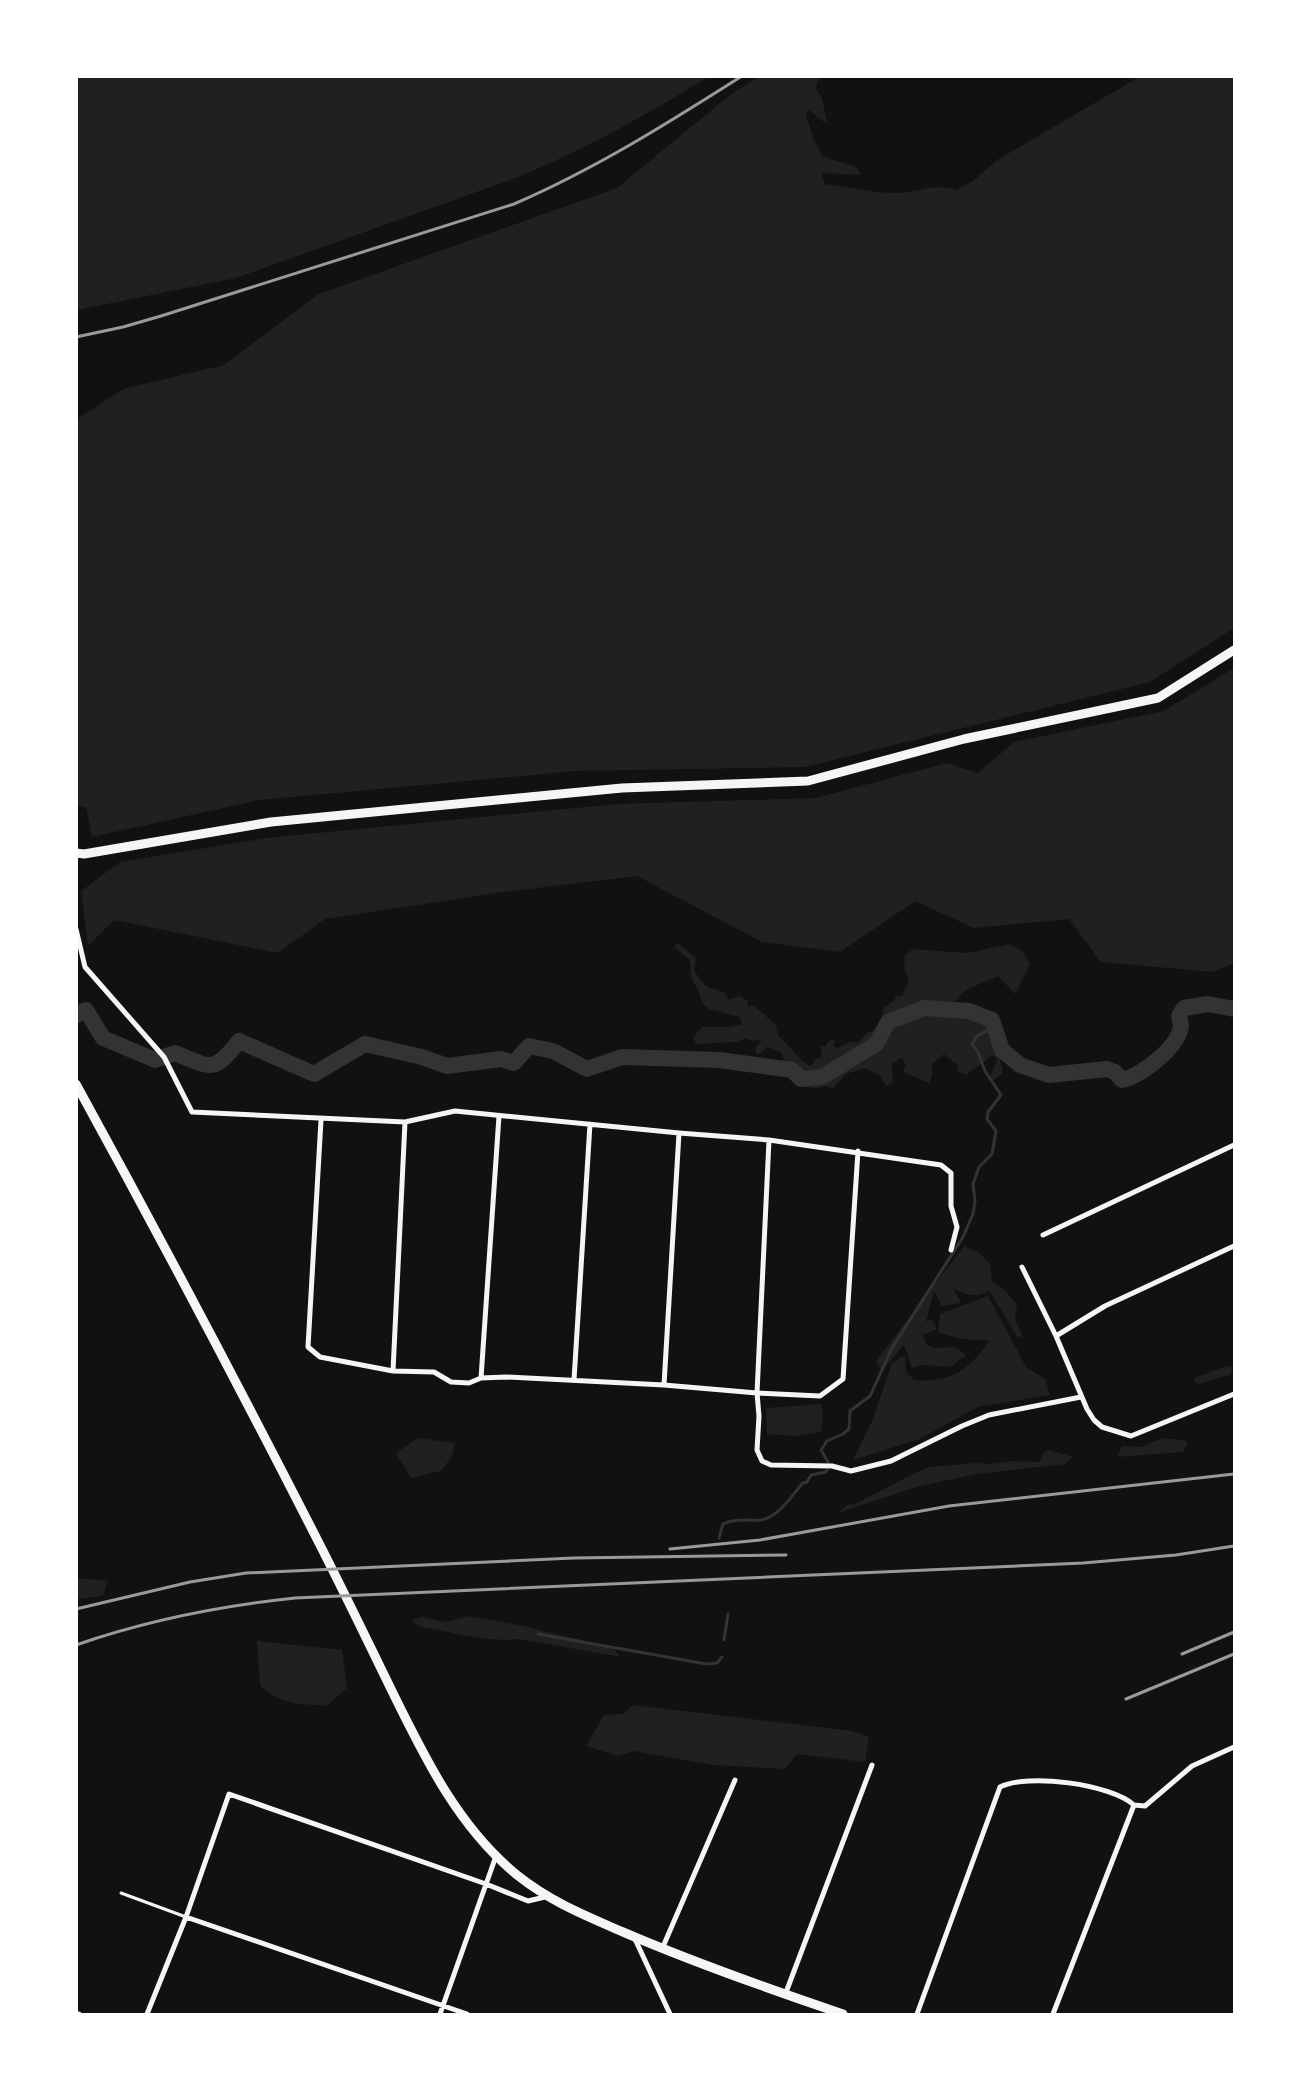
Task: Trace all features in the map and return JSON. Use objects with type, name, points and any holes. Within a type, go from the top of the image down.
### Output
[{"type":"main road","points":[[76,853],[84,854],[282,820],[622,788],[808,781],[964,739],[1158,698],[1234,650]]},
{"type":"main road","points":[[76,1084],[319,1544],[425,1759],[475,1833],[496,1856],[545,1897],[662,1949],[843,2014]]},
{"type":"street","points":[[76,929],[85,967],[164,1057],[192,1112],[321,1120],[405,1122],[455,1111],[768,1140],[858,1151],[941,1165],[951,1173],[951,1206],[957,1227],[951,1250]]},
{"type":"street","points":[[481,1378],[499,1116]]},
{"type":"street","points":[[321,1120],[308,1347],[320,1357],[393,1371],[434,1372],[451,1382],[469,1383],[481,1378],[506,1377],[664,1385],[757,1394],[820,1396],[843,1379],[858,1151]]},
{"type":"street","points":[[393,1371],[405,1122]]},
{"type":"street","points":[[574,1380],[590,1124]]},
{"type":"street","points":[[664,1385],[679,1133]]},
{"type":"street","points":[[768,1140],[757,1394],[759,1416],[757,1450],[762,1461],[771,1465],[832,1466],[851,1471],[891,1461],[962,1425],[989,1415],[1081,1397]]},
{"type":"street","points":[[1043,1235],[1234,1145]]},
{"type":"street","points":[[1056,1336],[1105,1306],[1234,1246]]},
{"type":"street","points":[[1022,1267],[1056,1336],[1081,1397],[1098,1424],[1131,1436],[1234,1394]]},
{"type":"street","points":[[917,2014],[1000,1787],[1009,1782],[1063,1782],[1105,1790],[1123,1797],[1134,1805],[1145,1806],[1192,1766],[1234,1747]]},
{"type":"street","points":[[785,1995],[872,1765]]},
{"type":"street","points":[[662,1949],[735,1780]]},
{"type":"street","points":[[147,2014],[186,1917],[229,1794],[486,1884],[528,1901],[545,1897]]},
{"type":"street","points":[[1053,2014],[1134,1805]]},
{"type":"street","points":[[440,2014],[496,1856]]},
{"type":"street","points":[[186,1917],[467,2014]]},
{"type":"street","points":[[634,1937],[670,2014]]},
{"type":"lane","points":[[121,1893],[186,1917]]},
{"type":"shaded area","points":[[77,76],[708,77],[616,130],[521,176],[236,278],[77,310]]},
{"type":"shaded area","points":[[760,76],[821,77],[816,89],[822,98],[827,122],[822,121],[809,110],[806,115],[813,138],[822,156],[856,167],[861,175],[821,173],[825,184],[891,193],[934,187],[956,190],[973,181],[997,160],[1139,77],[1234,77],[1234,628],[1150,682],[805,767],[575,771],[259,800],[92,837],[86,807],[76,806],[77,419],[123,389],[224,365],[319,294],[617,188],[731,94]]},
{"type":"shaded area","points":[[1234,668],[1234,963],[1213,972],[1101,962],[1069,919],[974,928],[915,901],[840,952],[762,942],[637,876],[503,892],[325,919],[278,953],[114,920],[88,946],[81,891],[120,862],[266,838],[617,804],[816,798],[947,763],[978,773],[1014,742],[1164,711]]},
{"type":"shaded area","points":[[678,943],[696,958],[694,970],[706,985],[723,992],[729,1000],[739,996],[747,1000],[748,1007],[753,1005],[776,1025],[778,1036],[811,1066],[822,1056],[820,1046],[825,1047],[830,1039],[835,1040],[833,1046],[838,1048],[849,1042],[858,1042],[868,1032],[876,1030],[880,1025],[884,1007],[897,996],[902,996],[909,981],[904,968],[905,955],[913,949],[967,953],[1010,944],[1023,952],[1030,964],[1015,994],[998,976],[966,990],[954,1002],[967,1004],[990,1013],[1003,1073],[990,1083],[997,1059],[993,1055],[966,1075],[957,1071],[958,1065],[944,1054],[932,1064],[929,1083],[903,1072],[906,1065],[902,1057],[892,1064],[893,1084],[886,1086],[881,1076],[865,1068],[846,1074],[832,1089],[826,1086],[813,1089],[791,1075],[781,1053],[767,1047],[758,1055],[755,1050],[761,1040],[752,1041],[747,1038],[736,1042],[696,1044],[693,1037],[702,1027],[728,1027],[742,1024],[740,1017],[709,1009],[703,1004],[691,977],[690,960],[674,947]]},
{"type":"shaded area","points":[[964,1246],[978,1252],[990,1264],[992,1281],[1017,1304],[1015,1319],[1023,1338],[1017,1336],[989,1291],[972,1295],[954,1289],[961,1303],[942,1306],[934,1291],[926,1322],[931,1319],[937,1329],[923,1335],[927,1345],[935,1348],[954,1347],[966,1355],[951,1367],[923,1365],[912,1368],[904,1345],[882,1371],[876,1361]]},
{"type":"shaded area","points":[[988,1296],[1026,1367],[1045,1379],[1050,1395],[978,1407],[920,1439],[853,1460],[873,1419],[892,1363],[905,1355],[906,1372],[914,1380],[949,1377],[966,1367],[990,1341],[963,1339],[938,1333],[940,1314]]},
{"type":"shaded area","points":[[1230,1366],[1233,1370],[1230,1375],[1197,1384],[1194,1381],[1195,1378]]},
{"type":"shaded area","points":[[821,1404],[823,1415],[821,1432],[794,1436],[767,1434],[766,1408]]},
{"type":"shaded area","points":[[417,1438],[455,1443],[452,1456],[441,1471],[411,1478],[396,1453]]},
{"type":"shaded area","points":[[1163,1438],[1188,1441],[1183,1452],[1117,1457],[1122,1446],[1141,1447]]},
{"type":"shaded area","points":[[1049,1450],[1073,1457],[1065,1464],[977,1474],[920,1486],[838,1513],[847,1505],[857,1503],[929,1467],[1011,1461],[1040,1462],[1044,1452]]},
{"type":"shaded area","points":[[76,1578],[108,1581],[103,1596],[77,1599]]},
{"type":"shaded area","points":[[469,1616],[524,1626],[613,1648],[621,1657],[518,1639],[495,1640],[425,1628],[412,1620],[422,1617],[446,1622]]},
{"type":"shaded area","points":[[257,1641],[342,1650],[347,1688],[326,1706],[298,1704],[275,1697],[260,1685]]},
{"type":"shaded area","points":[[633,1705],[852,1731],[869,1737],[865,1762],[797,1754],[785,1769],[713,1765],[634,1751],[618,1756],[586,1746],[604,1715],[623,1714]]},
{"type":"waterway","points":[[76,1015],[86,1010],[103,1038],[155,1060],[175,1053],[211,1065],[223,1059],[239,1041],[314,1074],[365,1044],[422,1057],[447,1066],[501,1059],[514,1063],[529,1046],[553,1051],[587,1069],[622,1057],[719,1060],[792,1070],[801,1079],[822,1077],[876,1044],[888,1022],[924,1008],[969,1011],[992,1020],[1002,1050],[1020,1065],[1049,1075],[1107,1069],[1115,1072],[1122,1080],[1148,1067],[1174,1043],[1181,1026],[1179,1016],[1184,1008],[1208,1004],[1234,1009]]},
{"type":"waterway","points":[[828,1462],[821,1450],[827,1441],[849,1429],[850,1411],[870,1396],[892,1348],[963,1237],[973,1214],[975,1201],[973,1184],[979,1167],[992,1154],[996,1131],[987,1119],[988,1112],[1001,1095],[985,1071],[978,1052],[972,1044],[977,1036],[995,1027]]},
{"type":"waterway","points":[[719,1538],[723,1524],[732,1521],[761,1520],[773,1515],[803,1483],[807,1482],[811,1475],[827,1470]]},
{"type":"waterway","points":[[724,1640],[728,1614]]},
{"type":"waterway","points":[[538,1634],[706,1664],[717,1663],[722,1657]]},
{"type":"railway","points":[[76,337],[161,316],[514,204],[602,161],[742,76]]},
{"type":"railway","points":[[670,1549],[760,1540],[949,1506],[1234,1474]]},
{"type":"railway","points":[[76,1645],[130,1628],[184,1615],[295,1598],[1083,1563],[1176,1555],[1234,1546]]},
{"type":"railway","points":[[76,1609],[190,1582],[246,1573],[574,1558],[786,1555]]},
{"type":"railway","points":[[1182,1654],[1234,1632]]},
{"type":"railway","points":[[1126,1699],[1234,1654]]}]
